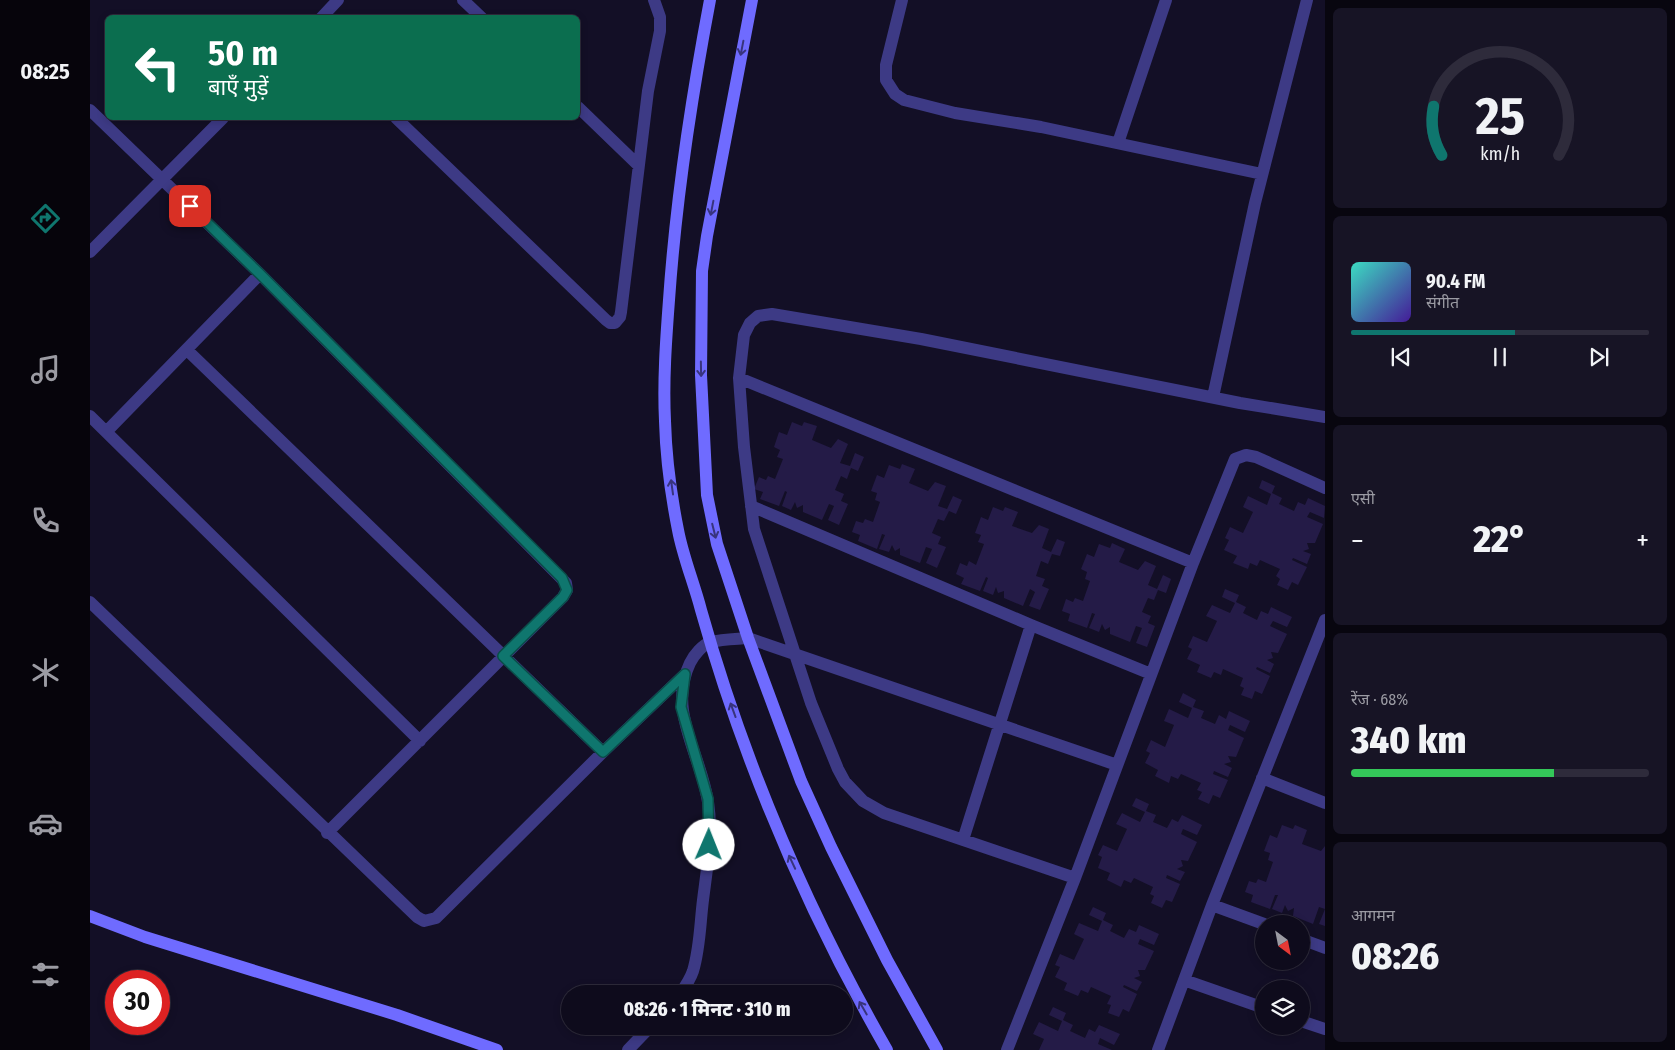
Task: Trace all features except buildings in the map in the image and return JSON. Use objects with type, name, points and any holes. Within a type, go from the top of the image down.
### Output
[{"type":"street","points":[[324,15],[338,0]]},
{"type":"street","points":[[463,0],[479,15]]},
{"type":"street","points":[[398,120],[610,323],[615,323],[621,312],[648,91],[660,31],[660,17],[654,0]]},
{"type":"street","points":[[710,0],[683,158],[674,225],[664,378],[668,462],[678,532],[710,642],[755,772],[785,846],[857,998],[888,1050]]},
{"type":"street","points":[[752,0],[702,271],[701,375],[708,505],[717,544],[748,638],[791,757],[831,847],[888,960],[937,1050]]},
{"type":"street","points":[[902,0],[886,65],[886,80],[895,94],[904,100],[956,113],[1041,127],[1262,174]]},
{"type":"street","points":[[1118,143],[1166,0]]},
{"type":"street","points":[[1213,397],[1234,291],[1307,0]]},
{"type":"street","points":[[580,109],[638,165]]},
{"type":"street","points":[[90,110],[260,274],[566,583],[567,590],[563,597],[328,833]]},
{"type":"street","points":[[90,252],[221,120]]},
{"type":"street","points":[[106,431],[260,274]]},
{"type":"street","points":[[1075,878],[884,812],[863,801],[852,791],[838,769],[794,655],[754,529],[744,447],[739,378],[744,335],[750,323],[758,316],[772,314],[921,339],[1213,397],[1325,417]]},
{"type":"street","points":[[187,350],[603,752]]},
{"type":"street","points":[[739,378],[1193,563]]},
{"type":"street","points":[[90,416],[420,741]]},
{"type":"street","points":[[1007,1050],[1075,878],[1193,563],[1235,459],[1246,455],[1256,457],[1325,488]]},
{"type":"street","points":[[751,506],[1151,674]]},
{"type":"street","points":[[90,602],[328,833],[416,917],[424,921],[436,918],[603,752],[685,674],[698,651],[710,642],[748,638],[1117,766]]},
{"type":"street","points":[[1158,1050],[1212,905],[1324,623]]},
{"type":"street","points":[[963,840],[1031,625]]},
{"type":"street","points":[[685,674],[681,707],[710,811],[707,868],[699,940],[692,973],[685,985]]},
{"type":"street","points":[[1262,778],[1325,803]]},
{"type":"street","points":[[1212,905],[1255,921]]},
{"type":"street","points":[[90,916],[145,937],[379,1010],[497,1050]]},
{"type":"street","points":[[1310,942],[1325,948]]},
{"type":"street","points":[[1184,980],[1255,1005]]},
{"type":"street","points":[[1310,1024],[1325,1029]]},
{"type":"street","points":[[628,1050],[642,1035]]},
{"type":"route","points":[[190,206],[260,274],[566,583],[567,590],[563,597],[503,656],[603,752],[685,674],[681,707],[708,799],[710,811],[709,845]]}]
